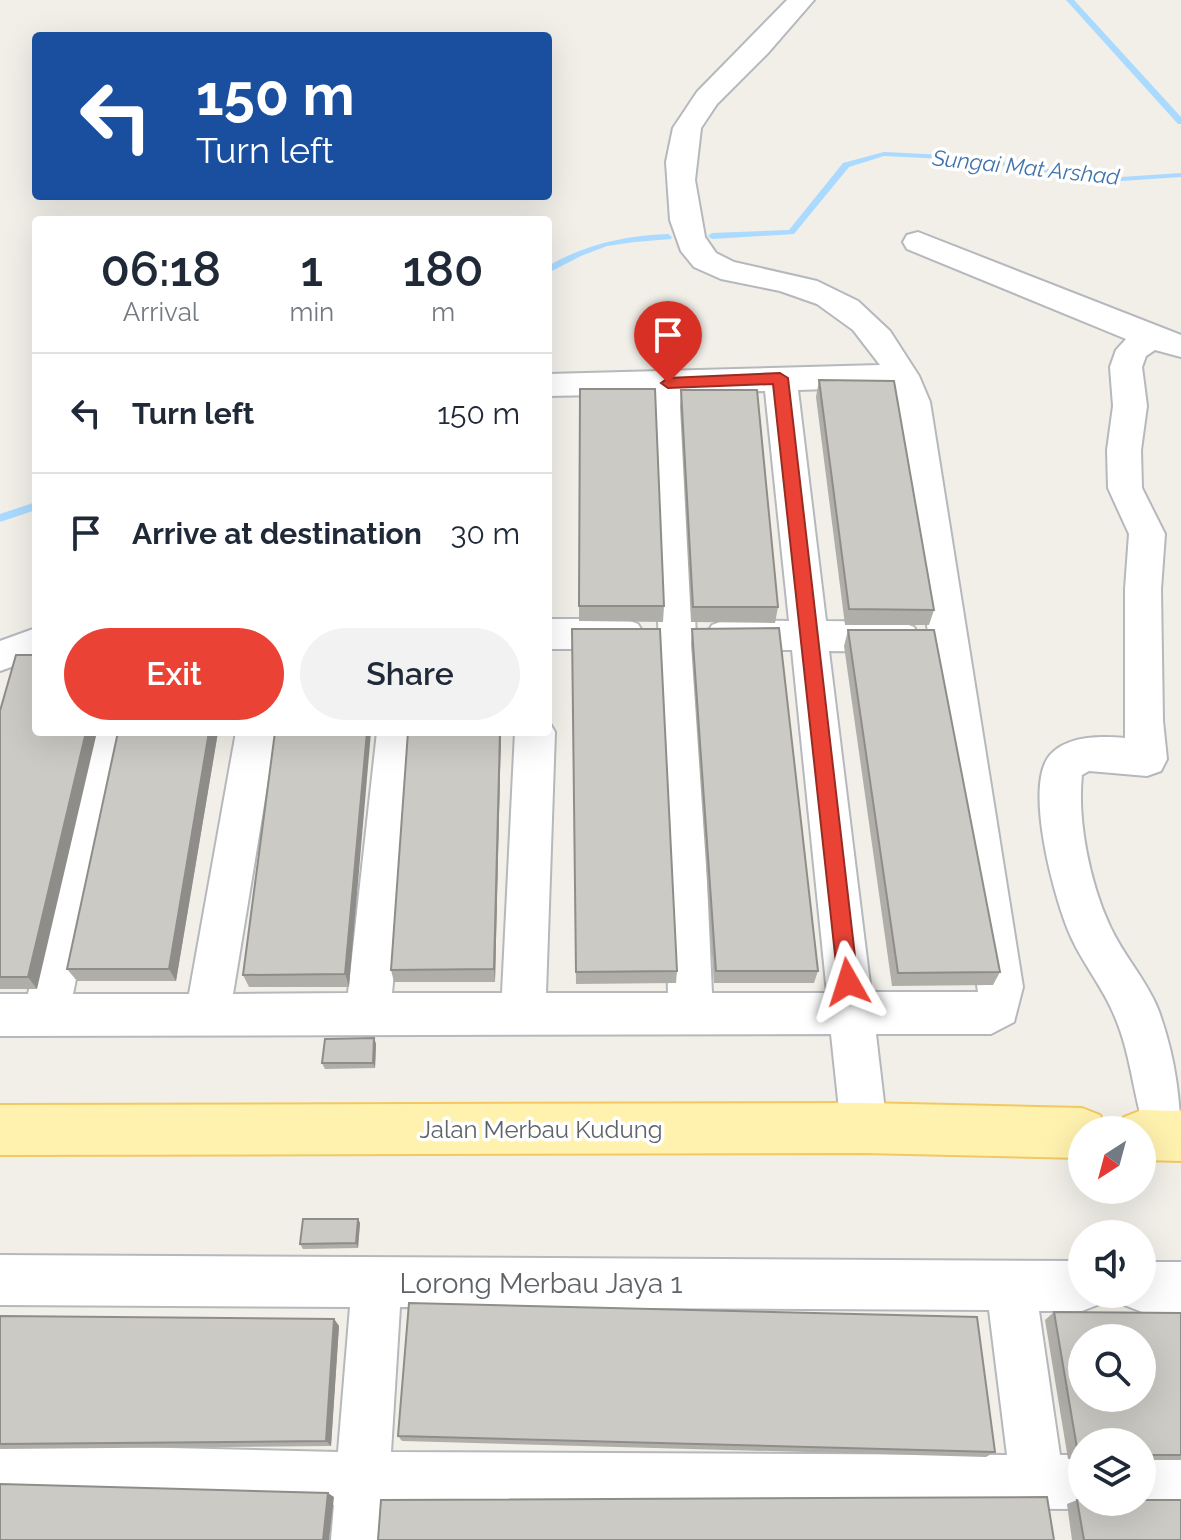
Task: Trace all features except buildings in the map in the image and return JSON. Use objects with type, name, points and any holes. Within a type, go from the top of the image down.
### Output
[{"type":"main road","name":"Jalan Merbau Kudung","points":[[0,1130],[864,1128],[1068,1133]]},
{"type":"street","points":[[0,1015],[991,1013],[998,1007],[1001,987],[949,637],[913,402],[903,376],[876,332],[845,307],[815,289],[717,267],[694,251],[690,236],[681,172],[685,133],[699,108],[801,0]]},
{"type":"street","points":[[918,242],[1165,342]]},
{"type":"street","points":[[1164,1135],[1136,1011],[1090,932],[1079,898],[1059,801],[1063,768],[1068,761],[1103,753],[1147,759],[1143,721],[1143,589],[1147,534],[1125,488],[1124,450],[1130,406],[1126,367],[1132,350],[1165,342]]},
{"type":"street","points":[[552,385],[903,376]]},
{"type":"street","points":[[780,378],[864,1128]]},
{"type":"street","points":[[668,383],[691,1013]]},
{"type":"street","points":[[552,634],[949,637]]},
{"type":"street","points":[[0,656],[32,644]]},
{"type":"street","points":[[46,1015],[105,736]]},
{"type":"street","points":[[207,1015],[255,736]]},
{"type":"street","points":[[368,1014],[397,736]]},
{"type":"street","points":[[523,1014],[535,736]]},
{"type":"street","name":"Lorong Merbau Jaya 1","points":[[0,1280],[1068,1286]]},
{"type":"street","points":[[358,1540],[377,1282]]},
{"type":"street","points":[[0,1471],[362,1479],[1059,1482],[1011,1286]]},
{"type":"street","points":[[1156,1287],[1181,1287]]},
{"type":"street","points":[[1156,1482],[1181,1482]]},
{"type":"waterway","points":[[1070,0],[1181,122]]},
{"type":"waterway","name":"Sungai Mat Arshad","points":[[712,236],[791,232],[846,165],[884,154],[966,158],[1106,180],[1181,175]]},
{"type":"waterway","name":"Sungai Mat Arshad","points":[[552,268],[606,244],[668,237]]},
{"type":"waterway","name":"Sungai Mat Arshad","points":[[0,518],[32,507]]},
{"type":"route","points":[[668,383],[780,378],[848,982]]}]
